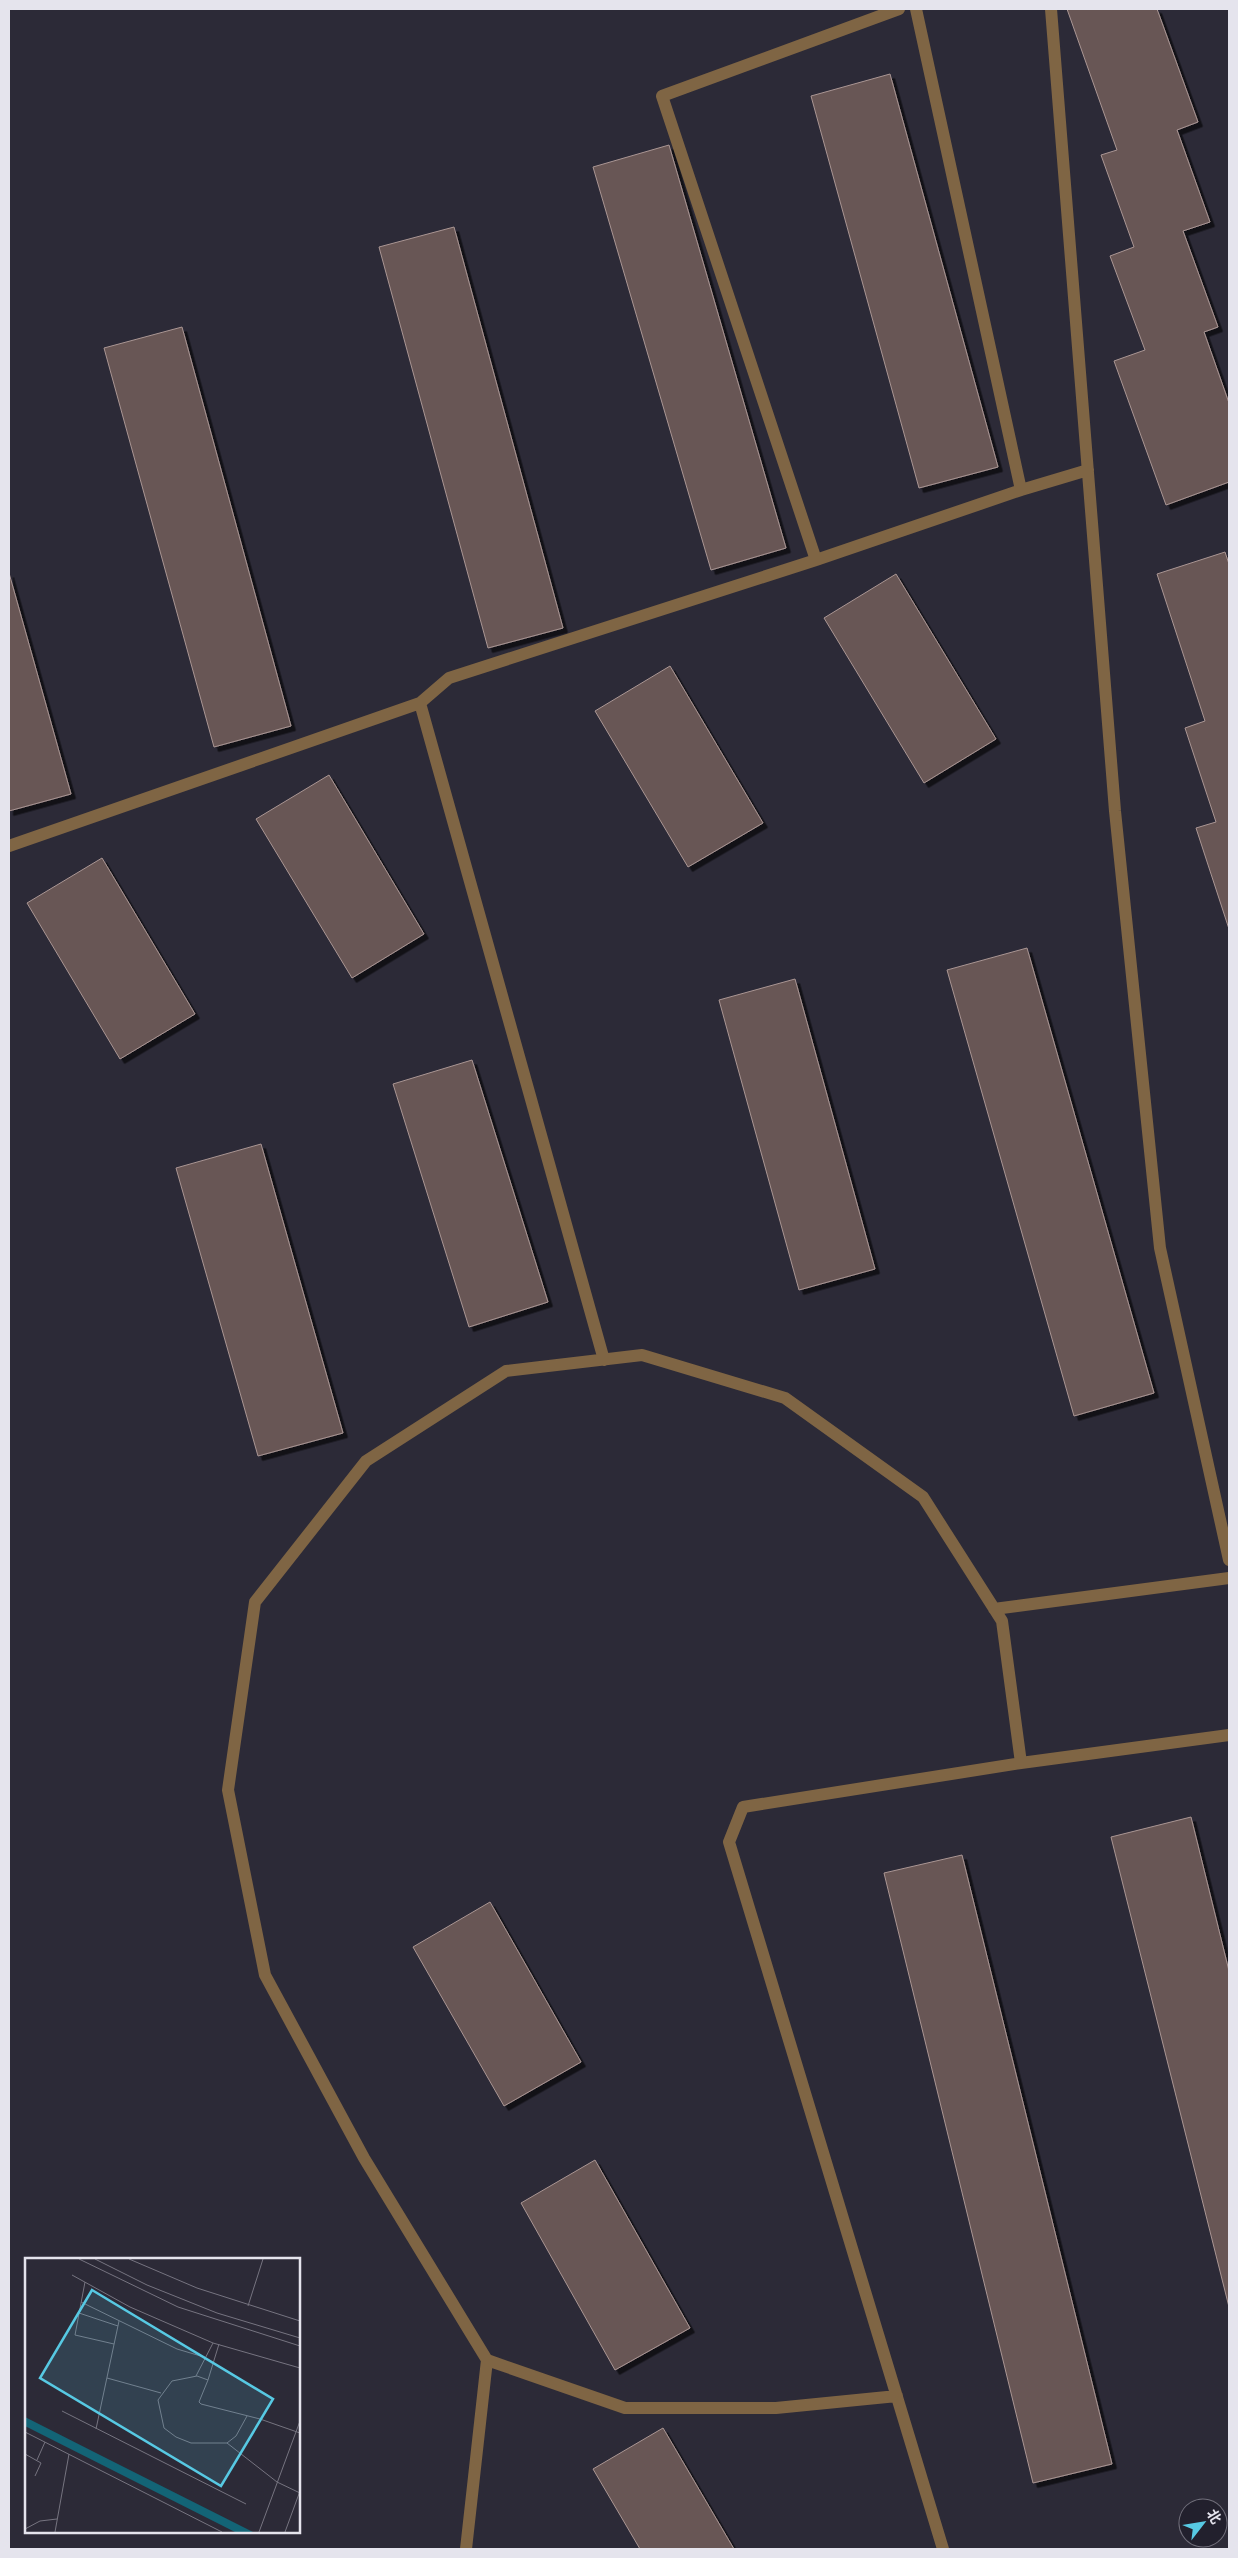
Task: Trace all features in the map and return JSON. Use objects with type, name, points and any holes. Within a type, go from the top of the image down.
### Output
[{"type":"lane","points":[[816,560],[662,96],[899,9]]},
{"type":"lane","points":[[916,9],[1022,490]]},
{"type":"lane","points":[[1051,9],[1115,811],[1160,1248],[1229,1560]]},
{"type":"lane","points":[[9,846],[420,703],[449,678],[1088,470]]},
{"type":"lane","points":[[420,703],[604,1360]]},
{"type":"lane","points":[[466,2549],[488,2360],[364,2158],[265,1975],[228,1790],[255,1602],[366,1461],[506,1371],[642,1356],[786,1398],[923,1497],[1002,1621],[1021,1764]]},
{"type":"lane","points":[[994,1608],[1229,1578]]},
{"type":"lane","points":[[943,2549],[729,1842],[743,1807],[1021,1764],[1229,1735]]},
{"type":"lane","points":[[488,2360],[625,2408],[776,2408],[896,2396]]},
{"type":"building","points":[[1067,9],[1157,9],[1198,122],[1177,130],[1210,222],[1183,231],[1218,327],[1204,332],[1229,403],[1229,482],[1166,505],[1114,361],[1145,350],[1110,256],[1134,247],[1101,155],[1117,150]]},
{"type":"building","points":[[890,74],[998,467],[919,488],[811,96]]},
{"type":"building","points":[[669,145],[786,548],[711,570],[593,167]]},
{"type":"building","points":[[454,227],[563,628],[488,648],[379,247]]},
{"type":"building","points":[[182,327],[291,726],[214,747],[104,348]]},
{"type":"building","points":[[1225,552],[1229,564],[1229,929],[1196,828],[1216,822],[1185,728],[1205,721],[1157,574]]},
{"type":"building","points":[[9,573],[71,794],[9,811]]},
{"type":"building","points":[[896,574],[996,739],[924,783],[824,618]]},
{"type":"building","points":[[670,666],[763,823],[688,867],[595,711]]},
{"type":"building","points":[[329,775],[424,934],[352,978],[256,819]]},
{"type":"building","points":[[102,858],[195,1014],[120,1059],[27,903]]},
{"type":"building","points":[[1027,948],[1154,1393],[1074,1416],[947,970]]},
{"type":"building","points":[[795,979],[875,1269],[799,1290],[719,1000]]},
{"type":"building","points":[[472,1060],[548,1302],[469,1327],[393,1084]]},
{"type":"building","points":[[261,1144],[343,1433],[258,1456],[176,1168]]},
{"type":"building","points":[[1191,1817],[1229,1971],[1229,2307],[1111,1837]]},
{"type":"building","points":[[962,1855],[1112,2464],[1033,2483],[884,1873]]},
{"type":"building","points":[[490,1902],[581,2062],[504,2106],[413,1947]]},
{"type":"building","points":[[595,2160],[690,2328],[615,2370],[521,2203]]},
{"type":"building","points":[[663,2428],[734,2549],[640,2549],[593,2469]]}]
